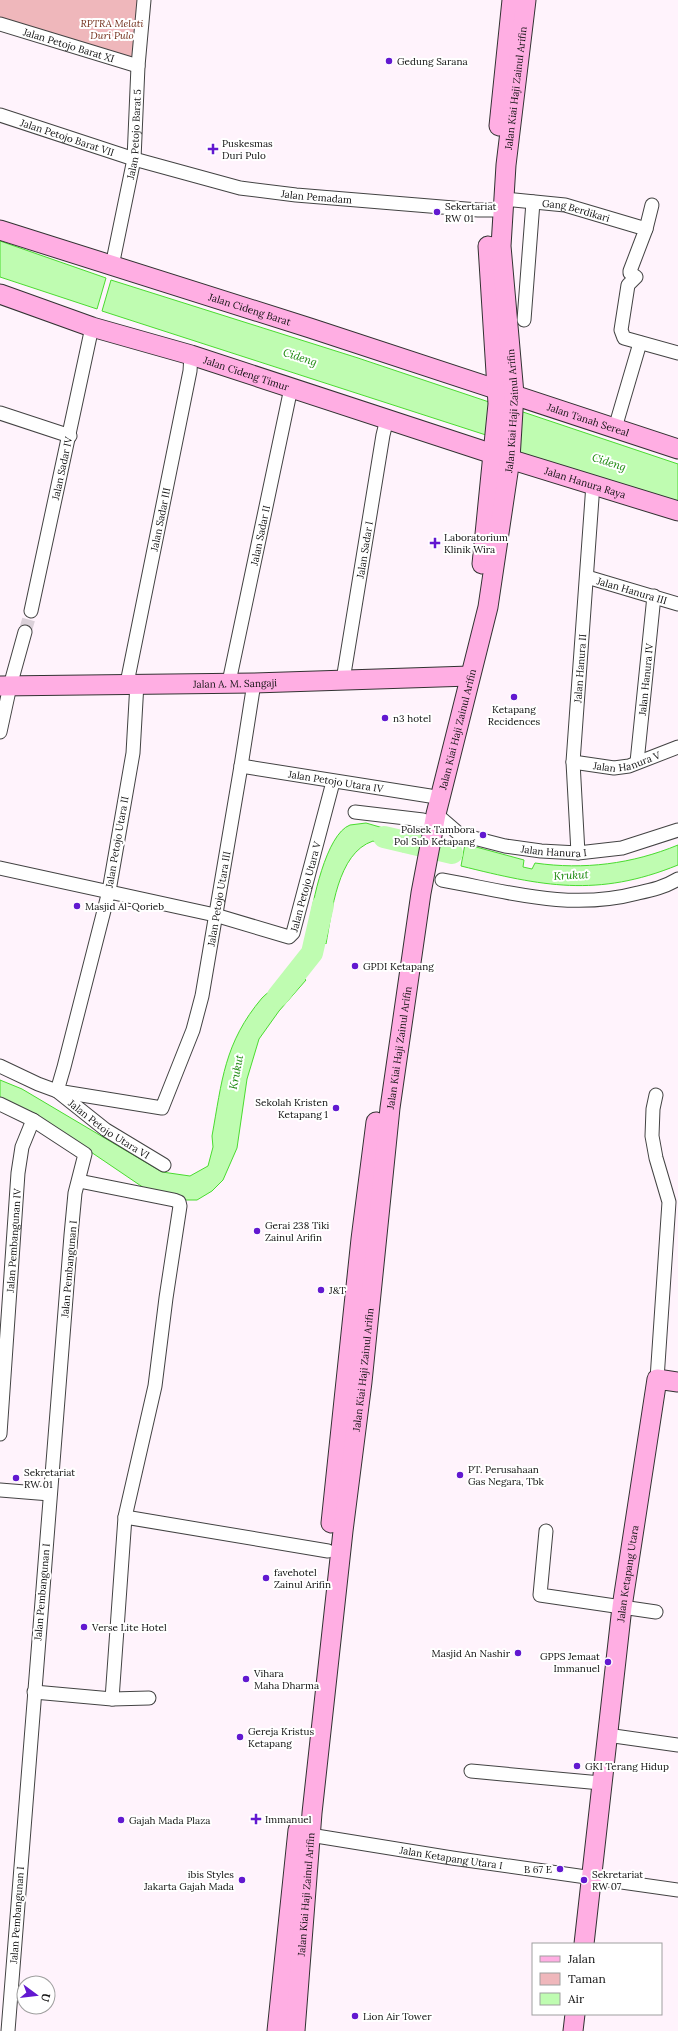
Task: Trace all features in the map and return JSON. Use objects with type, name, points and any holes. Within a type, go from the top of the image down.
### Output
[{"type":"main road","name":"Jalan Kiai Haji Zainul Arifin","points":[[295,2031],[288,2004],[323,1656],[352,1398],[361,1239],[396,968],[427,875],[429,823],[455,745],[502,453],[506,400],[507,308],[499,206],[512,0]]},
{"type":"main road","name":"Jalan Kiai Haji Zainul Arifin","points":[[506,400],[488,247],[499,206],[526,0]]},
{"type":"main road","name":"Jalan Cideng Barat","points":[[0,230],[112,266],[506,400]]},
{"type":"main road","name":"Jalan Cideng Timur","points":[[0,294],[92,326],[191,355],[387,419],[502,453]]},
{"type":"main road","name":"Jalan Tanah Sereal","points":[[506,400],[615,428],[678,449]]},
{"type":"main road","name":"Jalan Hanura Raya","points":[[502,453],[678,511]]},
{"type":"main road","name":"Jalan A. M. Sangaji","points":[[5,686],[132,683],[254,683],[465,676]]},
{"type":"main road","points":[[429,823],[430,796],[465,676]]},
{"type":"main road","points":[[657,1379],[678,1382]]},
{"type":"main road","name":"Jalan Ketapang Utara","points":[[584,1943],[622,1607],[657,1379]]},
{"type":"main road","name":"Jalan Kiai Haji Zainul Arifin","points":[[276,2031],[288,2004],[310,1835],[323,1656],[328,1551],[352,1398]]},
{"type":"main road","points":[[573,2031],[575,2015]]},
{"type":"street","name":"Jalan Petojo Barat 5","points":[[112,266],[134,159],[138,66],[144,0]]},
{"type":"street","name":"Jalan Petojo Barat XI","points":[[0,24],[138,66]]},
{"type":"street","name":"Jalan Petojo Barat VII","points":[[0,115],[134,159]]},
{"type":"street","name":"Jalan Pemadam","points":[[134,159],[240,188],[296,195],[478,210],[499,206]]},
{"type":"street","name":"Gang Berdikari","points":[[499,206],[533,202],[565,205],[646,230]]},
{"type":"street","points":[[507,308],[525,314],[533,202]]},
{"type":"street","points":[[652,205],[646,230],[630,270],[630,272],[636,277],[628,285],[622,323],[622,335],[624,338],[678,353]]},
{"type":"street","name":"Jalan Sadar IV","points":[[31,611],[70,436],[92,326]]},
{"type":"street","points":[[615,428],[640,343]]},
{"type":"street","name":"Jalan Sadar III","points":[[132,683],[190,371],[191,355]]},
{"type":"street","name":"Jalan Sadar II","points":[[229,682],[291,388]]},
{"type":"street","points":[[0,413],[70,436]]},
{"type":"street","name":"Jalan Sadar I","points":[[342,680],[383,435],[387,419]]},
{"type":"street","name":"Jalan Hanura II","points":[[578,853],[573,762],[593,484]]},
{"type":"street","name":"Jalan Hanura III","points":[[587,577],[678,604]]},
{"type":"street","name":"Jalan Hanura IV","points":[[637,762],[654,596]]},
{"type":"street","points":[[0,732],[5,686],[25,632]]},
{"type":"street","name":"Jalan Petojo Utara II","points":[[57,1092],[109,891],[133,754],[132,683]]},
{"type":"street","name":"Jalan Petojo Utara III","points":[[162,1108],[193,1030],[202,996],[214,915],[241,766],[254,683]]},
{"type":"street","name":"Jalan Hanura V","points":[[573,762],[614,768],[629,766],[678,747]]},
{"type":"street","name":"Jalan Petojo Utara IV","points":[[241,766],[333,782],[430,796]]},
{"type":"street","name":"Jalan Petojo Utara V","points":[[214,915],[289,937],[293,934],[333,782]]},
{"type":"street","points":[[355,812],[429,823]]},
{"type":"street","name":"Jalan Hanura I","points":[[429,823],[470,838],[512,847],[578,853],[622,848],[678,830]]},
{"type":"street","points":[[0,868],[214,915]]},
{"type":"street","points":[[427,875],[488,889],[574,902],[622,898],[664,887],[678,879]]},
{"type":"street","name":"Jalan Petojo Utara VI","points":[[0,1066],[57,1092],[106,1130],[164,1164]]},
{"type":"street","name":"Jalan Petojo Utara VI","points":[[57,1092],[162,1108]]},
{"type":"street","points":[[656,1095],[653,1109],[652,1136],[656,1158],[674,1203]]},
{"type":"street","points":[[0,1104],[33,1120]]},
{"type":"street","name":"Jalan Pembangunan I","points":[[8,2031],[71,1236],[76,1193],[85,1154],[33,1120]]},
{"type":"street","name":"Jalan Pembangunan IV","points":[[0,1434],[18,1173],[22,1147],[33,1120]]},
{"type":"street","points":[[79,1181],[174,1200],[179,1202],[180,1210],[170,1270],[155,1386],[125,1517],[112,1699]]},
{"type":"street","name":"Jalan Ketapang Utara","points":[[657,1379],[674,1203]]},
{"type":"street","points":[[0,1490],[50,1494]]},
{"type":"street","points":[[125,1517],[328,1551]]},
{"type":"street","points":[[546,1531],[540,1594],[656,1612]]},
{"type":"street","points":[[34,1692],[112,1699],[149,1698]]},
{"type":"street","points":[[607,1735],[678,1745]]},
{"type":"street","points":[[471,1770],[601,1783]]},
{"type":"street","name":"Jalan Ketapang Utara I","points":[[310,1835],[452,1858],[678,1890]]},
{"type":"green space","name":"RPTRA Melati Duri Pulo","points":[[0,0],[144,0],[138,66],[0,24]]},
{"type":"water","points":[[0,241],[106,278],[97,309],[0,277]]},
{"type":"water","name":"Cideng","points":[[111,280],[358,358],[492,403],[489,436],[102,311]]},
{"type":"water","name":"Cideng","points":[[520,411],[678,464],[678,506],[516,455]]},
{"type":"water","points":[[366,823],[414,837],[411,855],[373,841],[361,848],[351,858],[338,885],[326,944],[309,927],[313,902],[322,870],[327,855],[341,831],[350,825]]},
{"type":"water","points":[[465,844],[524,860],[523,867],[532,869],[535,863],[572,866],[608,864],[643,857],[678,845],[678,865],[649,875],[621,882],[595,885],[544,883],[518,879],[461,866]]},
{"type":"water","points":[[293,970],[306,980],[279,1011],[259,1039],[247,1079],[237,1148],[223,1180],[212,1191],[197,1200],[180,1200],[147,1190],[88,1150],[0,1103],[0,1080],[22,1089],[162,1172],[190,1176],[208,1166],[213,1147],[212,1136],[226,1063],[240,1031],[249,1015],[262,998],[269,992],[282,985]]},
{"type":"pier","points":[[407,833],[416,837],[412,857],[402,854]]},
{"type":"waterway","name":"Krukut","points":[[384,837],[452,853]]},
{"type":"waterway","name":"Krukut","points":[[278,996],[312,953],[323,905]]},
{"type":"tunnel","points":[[25,632],[31,611]]},
{"type":"place","name":"Gedung Sarana","points":[[389,61]]},
{"type":"place","name":"Puskesmas Duri Pulo","points":[[213,149]]},
{"type":"place","name":"Sekertariat RW 01","points":[[437,212]]},
{"type":"place","name":"Laboratorium Klinik Wira","points":[[435,543]]},
{"type":"place","name":"Ketapang Recidences","points":[[514,697]]},
{"type":"place","name":"n3 hotel","points":[[385,718]]},
{"type":"place","name":"Polsek Tambora Pol Sub Ketapang","points":[[483,835]]},
{"type":"place","name":"Masjid Al-Qorieb","points":[[77,906]]},
{"type":"place","name":"GPDI Ketapang","points":[[355,966]]},
{"type":"place","name":"Sekolah Kristen Ketapang 1","points":[[336,1108]]},
{"type":"place","name":"Gerai 238 Tiki Zainul Arifin","points":[[257,1231]]},
{"type":"place","name":"J&T","points":[[321,1290]]},
{"type":"place","name":"PT. Perusahaan Gas Negara, Tbk","points":[[460,1475]]},
{"type":"place","name":"Sekretariat RW 01","points":[[16,1478]]},
{"type":"place","name":"favehotel Zainul Arifin","points":[[266,1578]]},
{"type":"place","name":"Verse Lite Hotel","points":[[84,1627]]},
{"type":"place","name":"Masjid An Nashir","points":[[518,1653]]},
{"type":"place","name":"GPPS Jemaat Immanuel","points":[[608,1662]]},
{"type":"place","name":"Vihara Maha Dharma","points":[[246,1679]]},
{"type":"place","name":"Gereja Kristus Ketapang","points":[[240,1737]]},
{"type":"place","name":"GKI Terang Hidup","points":[[577,1766]]},
{"type":"place","name":"Immanuel","points":[[256,1819]]},
{"type":"place","name":"Gajah Mada Plaza","points":[[121,1820]]},
{"type":"place","name":"B 67 E","points":[[560,1869]]},
{"type":"place","name":"ibis Styles Jakarta Gajah Mada","points":[[242,1880]]},
{"type":"place","name":"Sekretariat RW 07","points":[[584,1880]]},
{"type":"place","name":"Lion Air Tower","points":[[355,2016]]}]
